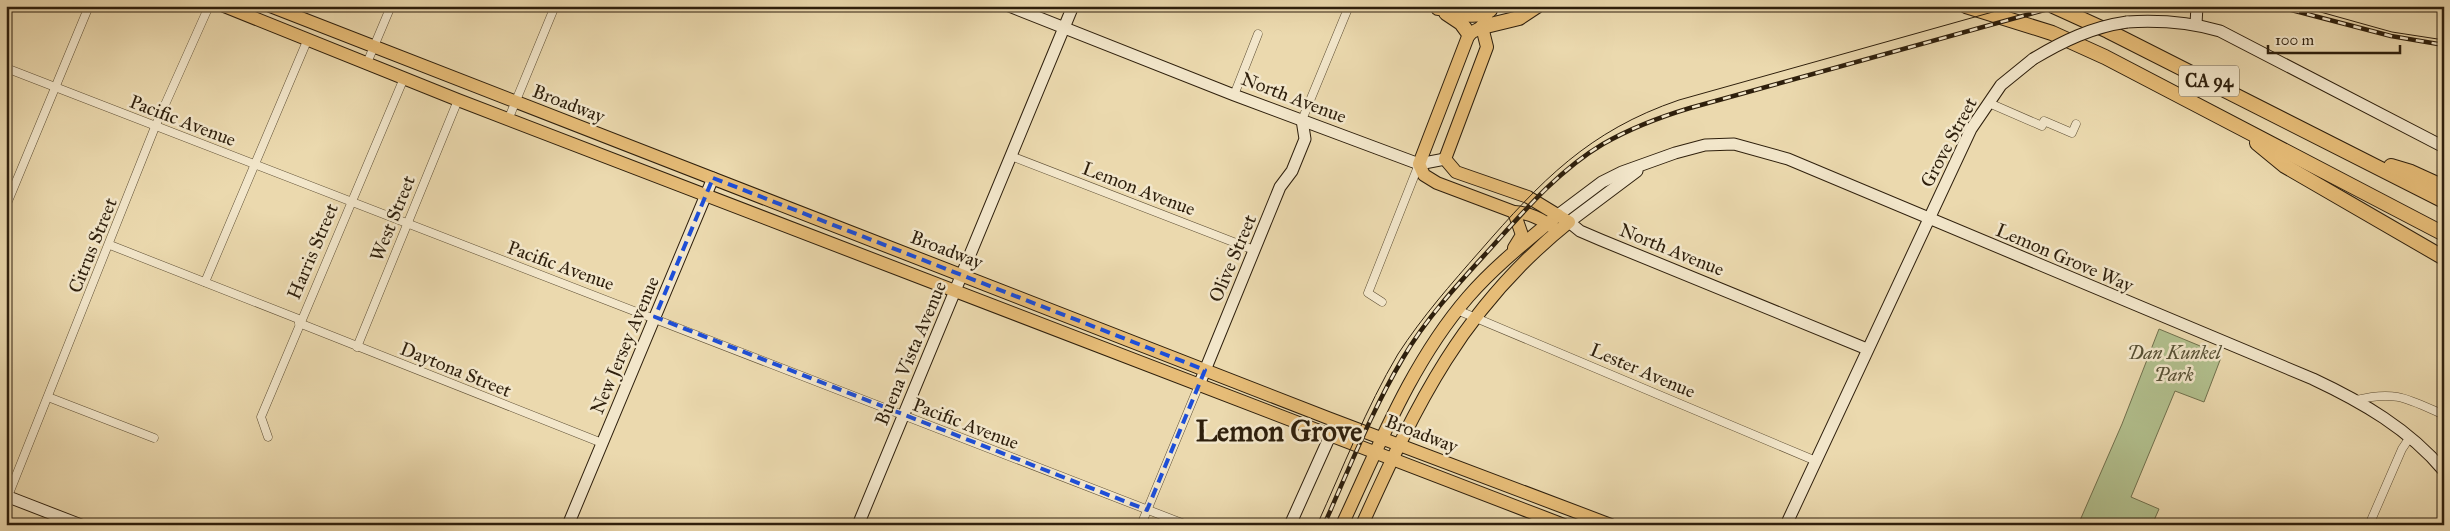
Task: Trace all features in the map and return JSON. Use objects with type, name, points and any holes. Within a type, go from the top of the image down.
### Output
[{"type":"highway","points":[[1482,27],[1519,18],[1537,6]]},
{"type":"highway","name":"CA 94","points":[[1966,6],[2052,33],[2105,57],[2444,234]]},
{"type":"highway","name":"CA 94","points":[[2053,6],[2108,31],[2444,201]]},
{"type":"highway","points":[[1436,7],[1446,8],[1468,16],[1475,16],[1490,8]]},
{"type":"highway","points":[[1436,7],[1461,23],[1469,34]]},
{"type":"highway","points":[[2234,124],[2285,166],[2444,258]]},
{"type":"highway","points":[[2364,159],[2411,172],[2444,187]]},
{"type":"main road","name":"Broadway","points":[[224,6],[307,41],[508,120],[1564,525]]},
{"type":"main road","name":"Broadway","points":[[270,6],[1205,370],[1611,525]]},
{"type":"main road","name":"North Avenue","points":[[1009,6],[1234,95],[1419,164],[1424,175],[1437,183],[1514,212],[1524,212],[1553,227]]},
{"type":"main road","name":"Buena Vista Avenue","points":[[858,525],[1073,6]]},
{"type":"main road","points":[[2196,24],[2197,6]]},
{"type":"main road","points":[[1419,164],[1445,159],[1487,47],[1482,27],[1490,8]]},
{"type":"main road","name":"Grove Street","points":[[1786,525],[1971,129],[2001,85],[2033,59],[2063,41],[2103,25],[2152,20],[2196,24],[2220,31],[2251,46],[2444,147]]},
{"type":"main road","points":[[1419,164],[1469,34],[1482,27]]},
{"type":"main road","points":[[1453,75],[1469,94]]},
{"type":"main road","name":"Olive Street","points":[[1199,385],[1280,187],[1292,171],[1305,139],[1302,120]]},
{"type":"main road","name":"Lemon Grove Way","points":[[1564,219],[1602,182],[1674,152],[1705,144],[1734,144],[1788,159],[2313,379],[2356,400],[2410,437],[2444,471]]},
{"type":"main road","name":"North Avenue","points":[[1445,159],[1456,172],[1528,197],[1580,231],[1867,349]]},
{"type":"main road","name":"New Jersey Avenue","points":[[568,525],[713,178]]},
{"type":"main road","points":[[1342,525],[1404,390],[1457,310],[1504,260],[1522,236],[1514,212]]},
{"type":"main road","points":[[1504,260],[1564,219]]},
{"type":"main road","points":[[1362,525],[1398,444],[1434,377],[1474,317],[1553,227]]},
{"type":"main road","points":[[1290,525],[1330,436]]},
{"type":"main road","points":[[7,496],[60,521],[76,524]]},
{"type":"street","points":[[6,206],[89,6]]},
{"type":"street","name":"Citrus Street","points":[[7,496],[156,128],[209,6]]},
{"type":"street","points":[[367,64],[391,6]]},
{"type":"street","points":[[508,120],[555,6]]},
{"type":"street","name":"Olive Street","points":[[1302,120],[1349,6]]},
{"type":"street","points":[[1234,95],[1258,34]]},
{"type":"street","points":[[205,282],[307,41]]},
{"type":"street","name":"Pacific Avenue","points":[[6,68],[254,166],[655,317],[723,346],[1187,525]]},
{"type":"street","name":"Harris Street","points":[[268,437],[261,417],[350,202],[404,78]]},
{"type":"street","name":"West Street","points":[[357,347],[458,100]]},
{"type":"street","points":[[1989,103],[2042,126],[2044,122],[2072,133],[2076,124]]},
{"type":"street","name":"Lemon Avenue","points":[[1011,156],[1254,250]]},
{"type":"street","points":[[1382,302],[1368,293],[1419,164]]},
{"type":"street","name":"Daytona Street","points":[[110,245],[205,282],[357,347],[602,443]]},
{"type":"street","name":"Lester Avenue","points":[[1457,310],[1816,461]]},
{"type":"street","name":"Olive Street","points":[[1141,525],[1199,385]]},
{"type":"street","points":[[2356,400],[2382,394],[2408,399],[2444,415]]},
{"type":"street","points":[[48,396],[154,438]]},
{"type":"street","points":[[2369,525],[2402,449],[2410,437]]},
{"type":"highlighted area","points":[[713,178],[1205,370],[1147,510],[655,317]]},
{"type":"green space","name":"Dan Kunkel Park","points":[[2159,329],[2222,355],[2204,402],[2175,391],[2131,497],[2159,509],[2152,525],[2078,525],[2122,424]]},
{"type":"tram line","points":[[1317,525],[1355,438],[1386,375],[1407,340],[1448,288],[1524,202],[1568,161],[1592,143],[1618,127],[1679,100],[2014,6]]},
{"type":"tram line","points":[[2299,6],[2392,32],[2444,40]]},
{"type":"railway","points":[[1324,525],[1381,398],[1422,328],[1455,288],[1529,206],[1587,154],[1624,133],[1679,111],[2059,6]]},
{"type":"railway","points":[[2276,6],[2391,36],[2444,45]]},
{"type":"district","name":"Lemon Grove","points":[[1279,431]]}]
